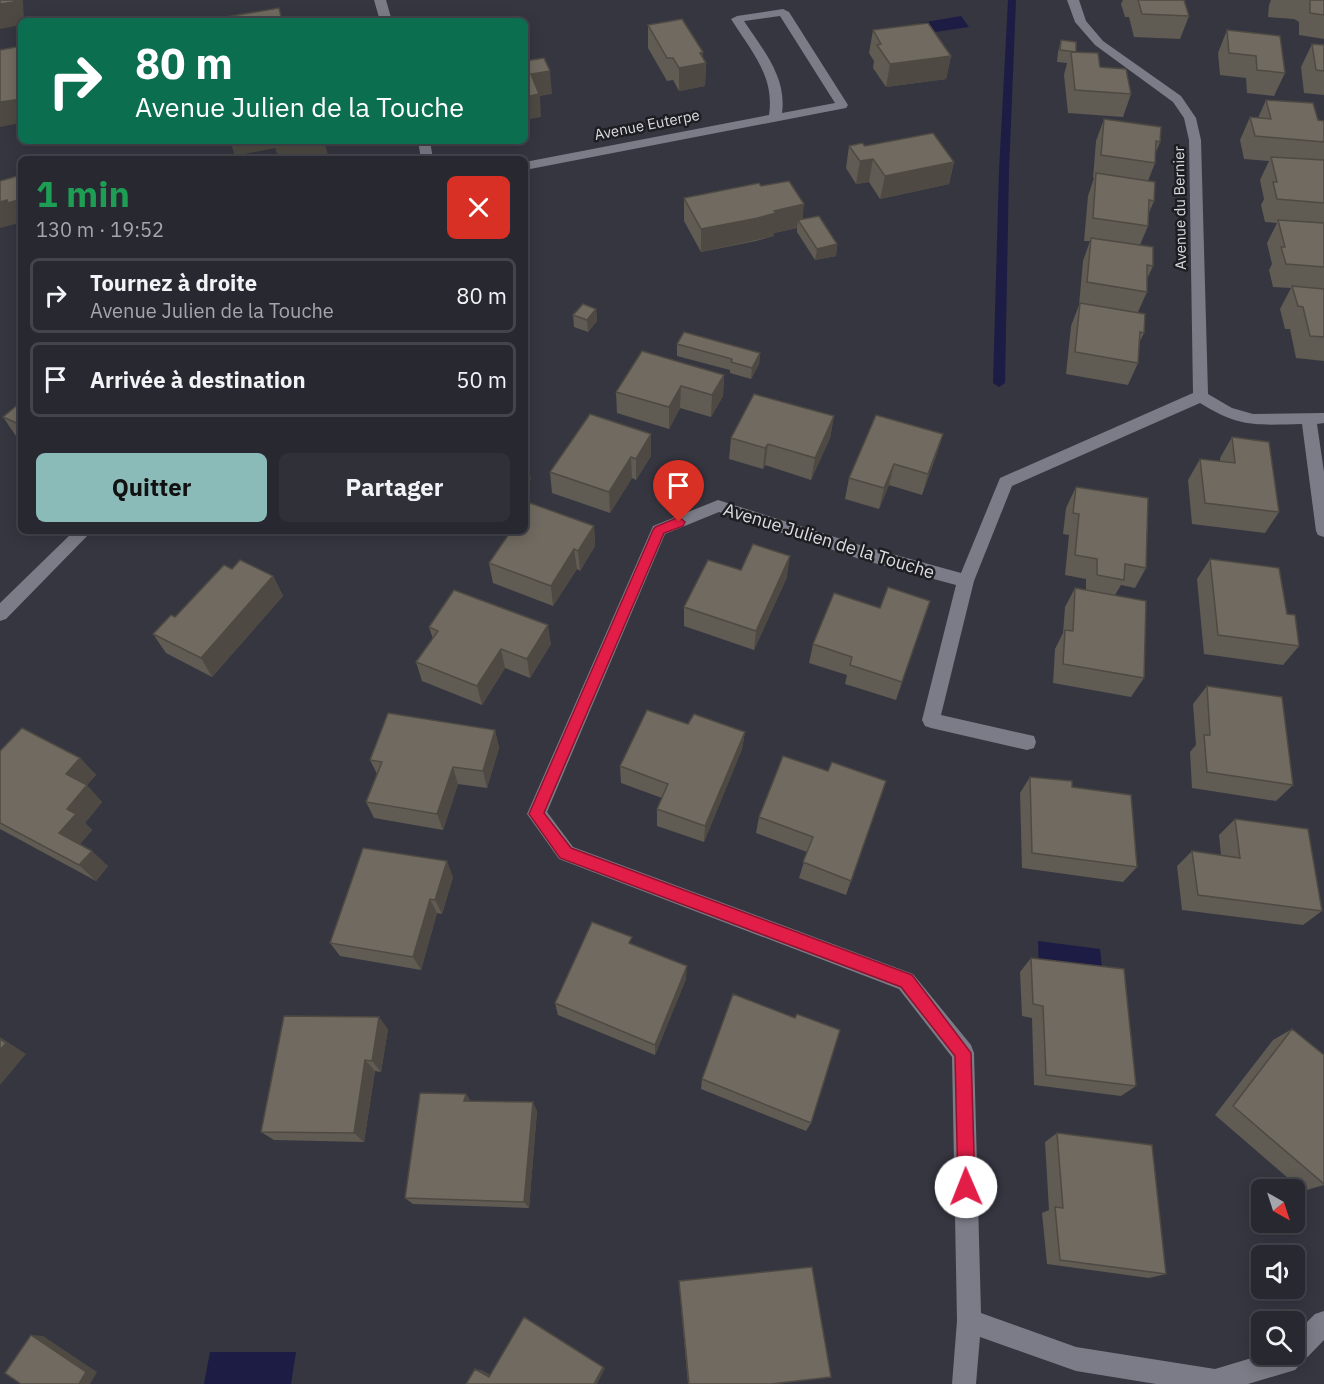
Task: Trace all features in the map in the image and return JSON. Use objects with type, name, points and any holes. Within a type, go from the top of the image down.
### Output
[{"type":"street","points":[[380,0],[385,18]]},
{"type":"street","name":"Avenue du Bernier","points":[[1073,0],[1081,22],[1099,43],[1177,99],[1190,118],[1195,140],[1201,396]]},
{"type":"street","name":"Avenue Euterpe","points":[[528,165],[842,105],[783,12],[737,19],[772,74],[778,99],[775,117]]},
{"type":"street","points":[[1027,742],[931,720],[966,581],[1006,482],[1201,396],[1227,412],[1253,420],[1317,418],[1324,531]]},
{"type":"street","name":"Avenue Julien de la Touche","points":[[966,581],[863,554],[718,506],[659,530],[537,814],[566,853],[906,981],[963,1053],[969,1321]]},
{"type":"street","points":[[0,614],[81,534]]},
{"type":"street","points":[[964,1384],[969,1321],[1076,1359],[1215,1381],[1272,1365]]},
{"type":"street","points":[[1305,1341],[1324,1323]]},
{"type":"shaded area","points":[[961,16],[969,27],[928,33],[920,23]]},
{"type":"shaded area","points":[[1038,941],[1100,949],[1103,977],[1039,969]]},
{"type":"shaded area","points":[[210,1352],[296,1352],[291,1384],[204,1384]]},
{"type":"building","points":[[0,0],[14,0],[14,2],[0,4]]},
{"type":"building","points":[[1138,0],[1184,0],[1189,16],[1142,14]]},
{"type":"building","points":[[1310,0],[1324,0],[1324,15],[1310,13]]},
{"type":"building","points":[[279,8],[281,18],[220,18]]},
{"type":"building","points":[[682,19],[703,52],[700,53],[706,63],[679,68],[673,58],[667,58],[648,25]]},
{"type":"building","points":[[928,23],[951,56],[890,64],[877,45],[881,44],[873,30]]},
{"type":"building","points":[[1227,30],[1280,36],[1285,73],[1257,70],[1256,56],[1229,53]]},
{"type":"building","points":[[1061,40],[1076,42],[1076,52],[1060,50]]},
{"type":"building","points":[[1312,44],[1324,45],[1324,71],[1316,70]]},
{"type":"building","points":[[18,47],[18,99],[0,102],[0,50]]},
{"type":"building","points":[[1071,52],[1098,53],[1100,67],[1126,69],[1131,94],[1075,90]]},
{"type":"building","points":[[544,58],[550,71],[531,74],[539,94],[528,96],[528,61]]},
{"type":"building","points":[[1266,100],[1313,103],[1318,120],[1324,121],[1324,142],[1255,136],[1250,117],[1271,119]]},
{"type":"building","points":[[1104,119],[1161,127],[1160,142],[1156,141],[1155,163],[1101,155]]},
{"type":"building","points":[[933,133],[954,162],[885,176],[873,159],[860,161],[849,146],[862,143],[865,146]]},
{"type":"building","points":[[1271,157],[1324,160],[1324,203],[1277,199],[1273,182],[1277,182]]},
{"type":"building","points":[[1096,173],[1155,182],[1154,201],[1149,200],[1148,226],[1093,218]]},
{"type":"building","points":[[18,176],[18,200],[8,203],[7,200],[0,202],[0,181]]},
{"type":"building","points":[[789,181],[804,204],[774,211],[776,213],[758,218],[701,229],[684,198],[759,183],[761,186]]},
{"type":"building","points":[[819,216],[837,244],[817,249],[798,220]]},
{"type":"building","points":[[1278,220],[1324,223],[1324,267],[1286,264],[1281,247],[1285,247]]},
{"type":"building","points":[[1091,238],[1153,247],[1153,266],[1147,265],[1147,292],[1087,282]]},
{"type":"building","points":[[1292,286],[1324,289],[1324,337],[1310,336],[1303,307],[1298,306]]},
{"type":"building","points":[[1080,303],[1145,314],[1144,333],[1140,332],[1138,363],[1075,352]]},
{"type":"building","points":[[583,304],[596,309],[587,320],[573,315]]},
{"type":"building","points":[[684,332],[760,353],[752,368],[731,362],[732,359],[677,344]]},
{"type":"building","points":[[642,351],[724,375],[712,395],[681,386],[669,407],[616,392]]},
{"type":"building","points":[[754,394],[834,416],[815,458],[768,444],[765,448],[731,438]]},
{"type":"building","points":[[18,404],[18,424],[3,417]]},
{"type":"building","points":[[590,414],[651,434],[636,459],[631,457],[609,492],[550,472]]},
{"type":"building","points":[[876,415],[943,434],[928,474],[894,464],[884,488],[849,478]]},
{"type":"building","points":[[1232,437],[1269,442],[1279,512],[1205,503],[1200,459],[1235,463]]},
{"type":"building","points":[[1076,487],[1148,498],[1146,568],[1125,564],[1124,580],[1097,575],[1097,559],[1075,555],[1079,514],[1073,513]]},
{"type":"building","points":[[530,503],[594,526],[578,551],[574,549],[551,586],[489,563],[509,534],[528,534]]},
{"type":"building","points":[[753,544],[790,556],[756,631],[684,607],[708,560],[741,570]]},
{"type":"building","points":[[1210,559],[1279,568],[1287,614],[1295,615],[1299,646],[1218,635]]},
{"type":"building","points":[[240,560],[273,576],[201,658],[153,634],[171,615],[175,617],[224,565],[232,569]]},
{"type":"building","points":[[888,587],[930,601],[902,682],[850,665],[852,657],[813,644],[834,593],[880,608]]},
{"type":"building","points":[[1075,588],[1146,601],[1144,678],[1063,664],[1065,630],[1073,631]]},
{"type":"building","points":[[454,590],[548,625],[527,659],[501,649],[477,686],[416,662],[438,631],[429,627]]},
{"type":"building","points":[[1207,686],[1282,697],[1293,785],[1207,772],[1204,735],[1210,735]]},
{"type":"building","points":[[647,710],[688,724],[694,714],[745,732],[705,826],[657,809],[668,784],[620,766]]},
{"type":"building","points":[[388,713],[495,730],[483,771],[453,767],[437,814],[366,802],[382,762],[370,760]]},
{"type":"building","points":[[22,728],[80,758],[66,774],[87,785],[67,809],[76,814],[59,833],[92,851],[79,865],[0,823],[0,751]]},
{"type":"building","points":[[783,756],[828,771],[832,762],[886,781],[851,881],[803,862],[813,837],[759,817]]},
{"type":"building","points":[[1030,777],[1072,781],[1072,787],[1131,795],[1137,867],[1032,853]]},
{"type":"building","points":[[1235,819],[1308,829],[1322,911],[1198,895],[1192,851],[1240,858]]},
{"type":"building","points":[[363,848],[447,861],[435,900],[430,899],[413,957],[330,943]]},
{"type":"building","points":[[592,922],[632,937],[629,943],[687,966],[655,1045],[555,1003]]},
{"type":"building","points":[[1031,958],[1124,969],[1136,1086],[1046,1075],[1043,1006],[1033,1004]]},
{"type":"building","points":[[733,994],[795,1018],[797,1014],[840,1030],[811,1123],[702,1079]]},
{"type":"building","points":[[284,1016],[379,1017],[372,1061],[365,1060],[354,1133],[261,1132]]},
{"type":"building","points":[[1292,1029],[1324,1055],[1324,1184],[1233,1106]]},
{"type":"building","points":[[0,1039],[6,1043],[0,1050]]},
{"type":"building","points":[[420,1093],[466,1094],[464,1101],[533,1102],[524,1202],[405,1198]]},
{"type":"building","points":[[1057,1133],[1152,1145],[1166,1274],[1060,1260],[1055,1207],[1063,1208]]},
{"type":"building","points":[[812,1267],[831,1377],[771,1384],[689,1384],[679,1281]]},
{"type":"building","points":[[524,1317],[603,1367],[594,1384],[466,1384],[475,1369],[489,1377]]},
{"type":"building","points":[[31,1335],[86,1372],[79,1384],[21,1384],[5,1373]]},
{"type":"waterway","points":[[999,383],[1004,171],[1012,0]]},
{"type":"route","points":[[679,522],[659,530],[537,814],[566,853],[906,981],[963,1053],[966,1187]]}]
